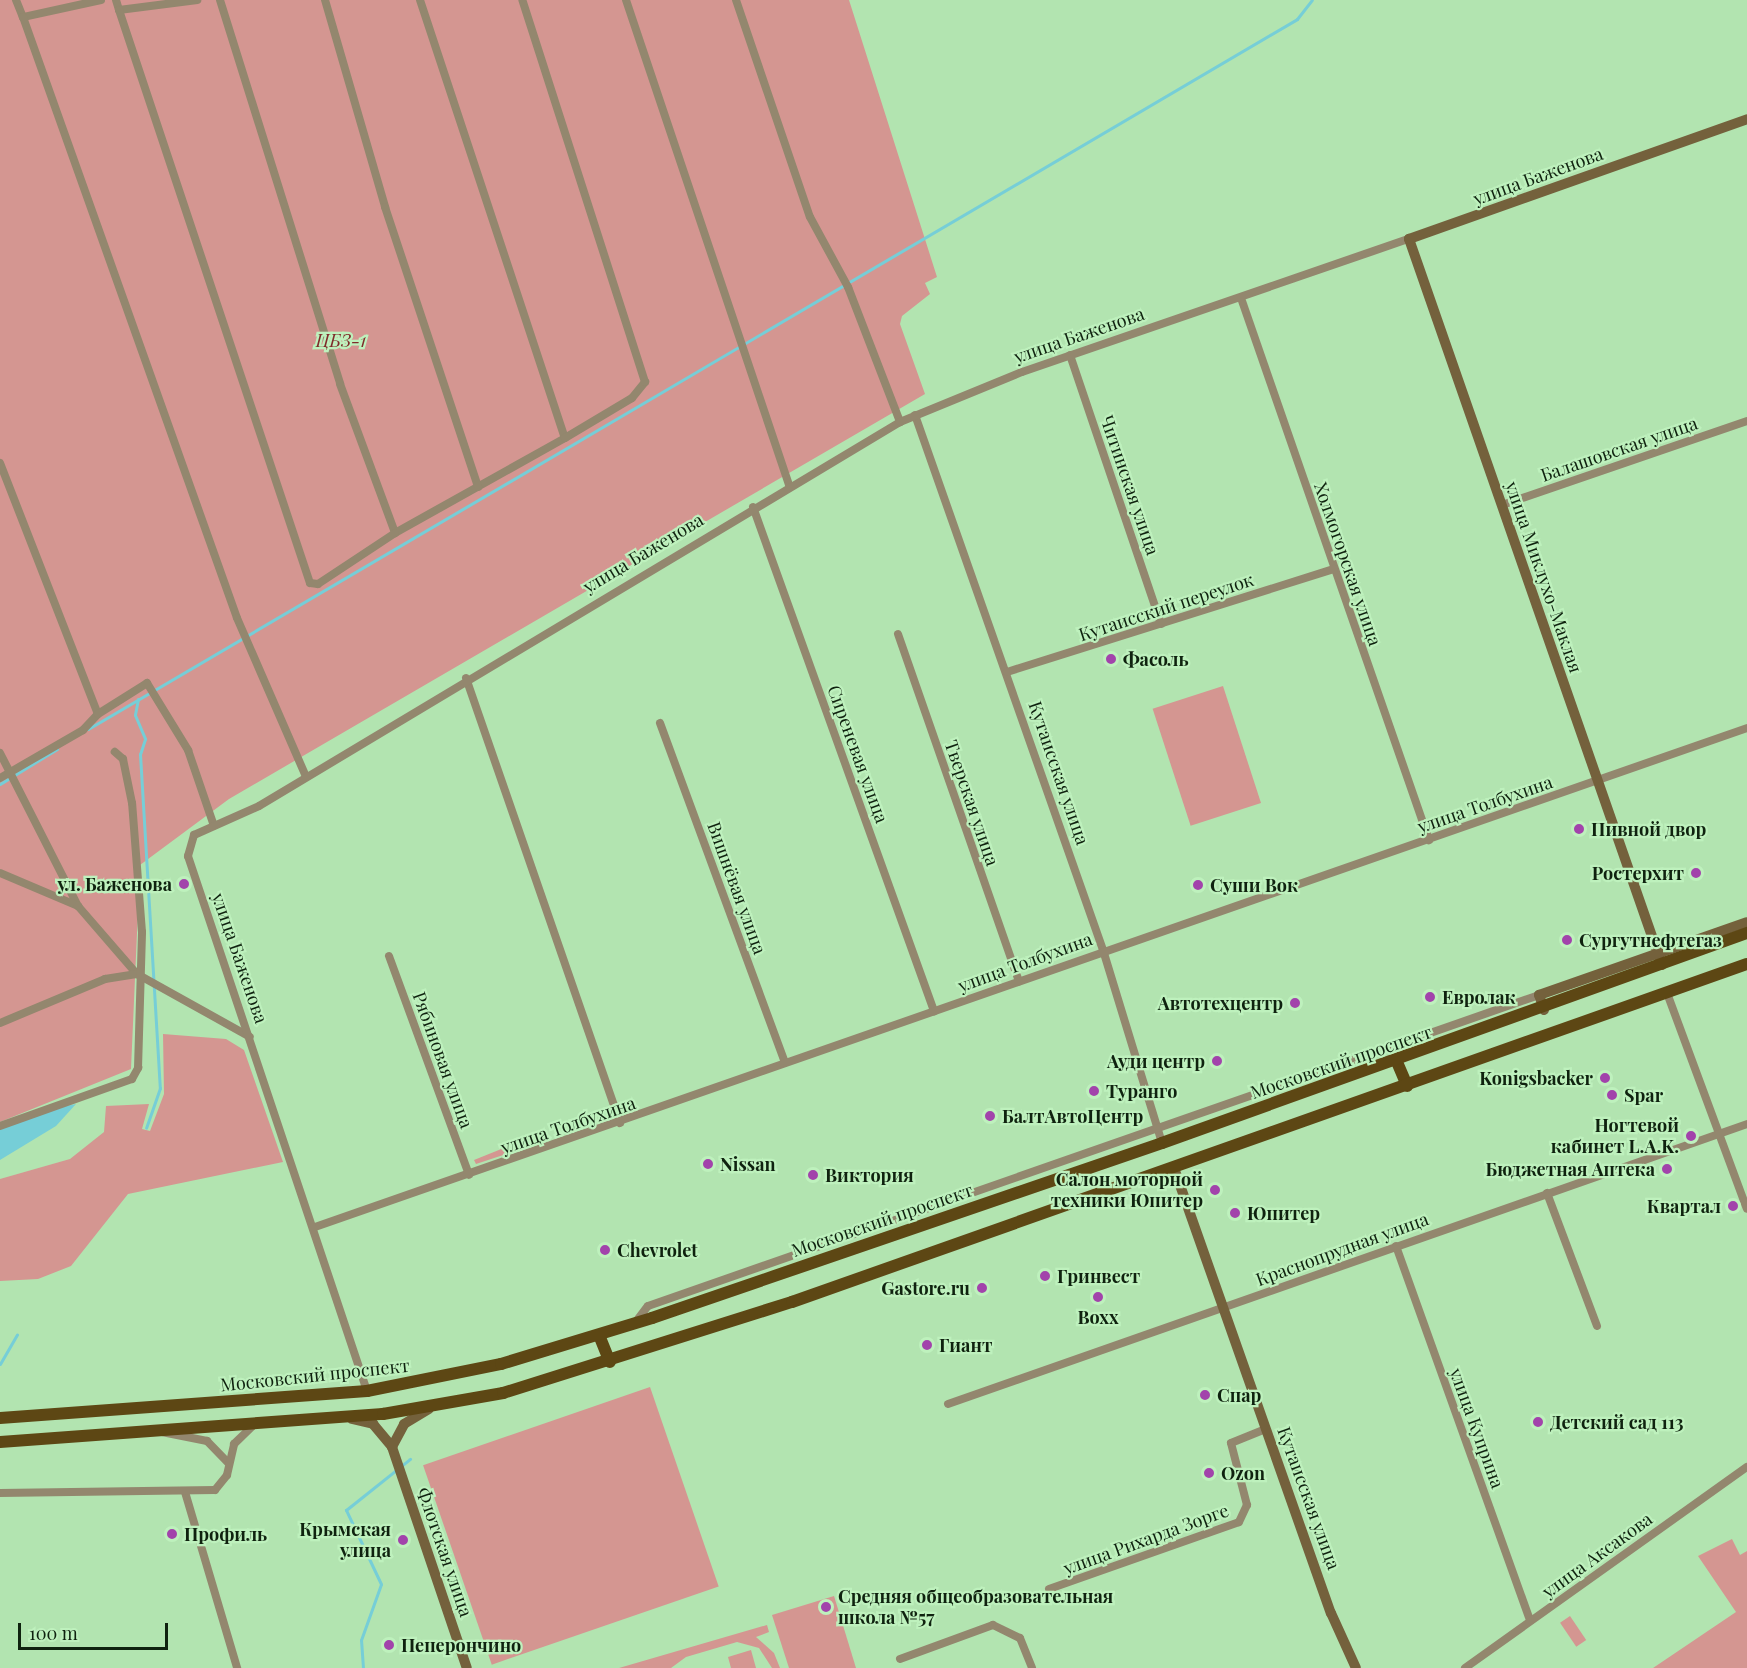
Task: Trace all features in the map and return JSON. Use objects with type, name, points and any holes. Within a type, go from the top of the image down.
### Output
[{"type":"main road","name":"Московский проспект","points":[[0,1418],[272,1402],[367,1391],[501,1364],[635,1323],[1322,1088],[1544,1010],[1747,933]]},
{"type":"main road","points":[[0,1442],[342,1418],[429,1409],[610,1362],[1174,1168],[1747,964]]},
{"type":"main road","points":[[1397,1062],[1407,1086]]},
{"type":"main road","points":[[599,1335],[610,1362]]},
{"type":"main road","points":[[298,1399],[288,1410],[300,1421]]},
{"type":"main road","points":[[272,1402],[282,1410],[273,1422]]},
{"type":"street","points":[[16,0],[26,16],[237,618],[306,777]]},
{"type":"street","points":[[26,16],[101,0]]},
{"type":"street","points":[[116,0],[310,583],[318,584],[395,533],[633,398],[645,382],[522,0]]},
{"type":"street","points":[[119,10],[197,0]]},
{"type":"street","points":[[220,0],[340,384],[395,533]]},
{"type":"street","points":[[325,0],[385,207],[478,487]]},
{"type":"street","points":[[420,0],[565,438]]},
{"type":"street","points":[[626,0],[789,485]]},
{"type":"street","points":[[736,0],[810,217],[844,277],[900,422]]},
{"type":"street","name":"улица Баженова","points":[[367,1391],[315,1227],[188,856],[194,835],[306,777],[466,678],[789,485],[900,422],[1070,355],[1240,298],[1747,119]]},
{"type":"street","name":"улица Миклухо-Маклая","points":[[1409,239],[1598,780],[1646,927],[1662,965]]},
{"type":"street","name":"Холмогорская улица","points":[[1240,298],[1429,840]]},
{"type":"street","name":"Читинская улица","points":[[1070,355],[1161,624]]},
{"type":"street","name":"Кутаисская улица","points":[[915,416],[1103,950],[1159,1126],[1162,1143]]},
{"type":"street","name":"Балашовская улица","points":[[1502,505],[1747,421]]},
{"type":"street","points":[[0,463],[98,714]]},
{"type":"street","name":"Сиреневая улица","points":[[753,507],[934,1011]]},
{"type":"street","name":"Кутаисский переулок","points":[[1007,672],[1334,569]]},
{"type":"street","name":"Тверская улица","points":[[898,634],[1018,982]]},
{"type":"street","points":[[466,678],[620,1123]]},
{"type":"street","points":[[0,778],[83,730],[98,714],[141,685],[152,685],[188,750],[214,826]]},
{"type":"street","name":"Вишнёвая улица","points":[[660,723],[785,1063]]},
{"type":"street","name":"улица Толбухина","points":[[315,1227],[620,1123],[1103,950],[1429,840],[1747,728]]},
{"type":"street","points":[[0,1126],[132,1079],[138,1068],[137,974],[142,932],[132,802],[123,759],[115,752]]},
{"type":"street","points":[[0,753],[78,906],[137,974],[250,1037]]},
{"type":"street","points":[[0,873],[78,906]]},
{"type":"street","points":[[635,1323],[648,1306],[1315,1071],[1747,922]]},
{"type":"street","points":[[1634,960],[1642,951],[1646,927]]},
{"type":"street","name":"Рябиновая улица","points":[[389,956],[469,1175]]},
{"type":"street","points":[[0,1023],[105,979],[137,974]]},
{"type":"street","points":[[1667,993],[1747,1209]]},
{"type":"street","points":[[1539,995],[1544,1010]]},
{"type":"street","points":[[1315,1071],[1322,1088]]},
{"type":"street","name":"Краснопрудная улица","points":[[948,1404],[1396,1245],[1747,1124]]},
{"type":"street","name":"Кутаисская улица","points":[[1174,1168],[1331,1613],[1356,1668]]},
{"type":"street","points":[[1547,1193],[1597,1326]]},
{"type":"street","name":"улица Куприна","points":[[1396,1245],[1530,1621]]},
{"type":"street","points":[[342,1418],[373,1424],[392,1447],[404,1424],[429,1409]]},
{"type":"street","points":[[0,1493],[215,1490],[227,1475],[228,1464],[239,1437],[259,1423]]},
{"type":"street","name":"улица Рихарда Зорге","points":[[1049,1589],[1239,1522],[1247,1505],[1231,1443],[1266,1429]]},
{"type":"street","points":[[160,1431],[176,1438],[207,1441],[228,1464]]},
{"type":"street","name":"Флотская улица","points":[[392,1447],[467,1668]]},
{"type":"street","name":"улица Аксакова","points":[[1465,1668],[1747,1467]]},
{"type":"street","points":[[185,1492],[237,1668]]},
{"type":"street","points":[[900,1659],[993,1625],[1020,1638],[1032,1668]]},
{"type":"green space","name":"ЦБЗ-1","points":[[0,0],[849,0],[937,277],[925,283],[930,294],[902,316],[900,324],[925,394],[229,799],[140,865],[131,1069],[0,1122]]},
{"type":"green space","points":[[1223,686],[1261,803],[1191,826],[1153,709]]},
{"type":"green space","points":[[163,1034],[226,1039],[244,1050],[283,1162],[128,1194],[71,1266],[38,1279],[0,1281],[0,1179],[70,1159],[104,1132],[106,1106],[149,1104],[142,1129],[150,1131],[164,1094]]},
{"type":"green space","points":[[543,1132],[542,1142],[476,1164],[474,1160]]},
{"type":"green space","points":[[650,1387],[719,1587],[492,1665],[423,1465]]},
{"type":"green space","points":[[1732,1539],[1740,1555],[1747,1551],[1747,1668],[1653,1668],[1736,1612],[1698,1556]]},
{"type":"green space","points":[[834,1596],[856,1668],[789,1668],[772,1615]]},
{"type":"green space","points":[[1570,1616],[1586,1640],[1576,1647],[1560,1623]]},
{"type":"green space","points":[[767,1625],[769,1632],[756,1637],[774,1653],[780,1668],[772,1668],[759,1648],[737,1642],[686,1657],[671,1668],[619,1668]]},
{"type":"green space","points":[[751,1650],[756,1668],[731,1668],[728,1657]]},
{"type":"water","points":[[76,1104],[56,1126],[0,1160],[0,1130],[26,1114]]},
{"type":"waterway","points":[[88,729],[1297,19],[1312,0]]},
{"type":"waterway","points":[[138,699],[135,715],[145,739],[140,754],[160,1088],[146,1128]]},
{"type":"waterway","points":[[0,784],[57,749]]},
{"type":"waterway","points":[[0,1364],[17,1334]]},
{"type":"waterway","points":[[363,1668],[361,1640],[381,1584],[346,1510],[410,1459]]},
{"type":"place","name":"Фасоль","points":[[1111,659]]},
{"type":"place","name":"Пивной двор","points":[[1579,829]]},
{"type":"place","name":"Ростерхит","points":[[1696,873]]},
{"type":"place","name":"ул. Баженова","points":[[184,884]]},
{"type":"place","name":"Суши Вок","points":[[1198,885]]},
{"type":"place","name":"Сургутнефтегаз","points":[[1567,940]]},
{"type":"place","name":"Евролак","points":[[1430,997]]},
{"type":"place","name":"Автотехцентр","points":[[1295,1003]]},
{"type":"place","name":"Ауди центр","points":[[1217,1061]]},
{"type":"place","name":"Konigsbacker","points":[[1605,1078]]},
{"type":"place","name":"Туранго","points":[[1094,1091]]},
{"type":"place","name":"Spar","points":[[1612,1095]]},
{"type":"place","name":"БалтАвтоЦентр","points":[[990,1116]]},
{"type":"place","name":"Ногтевой кабинет L.A.K.","points":[[1691,1136]]},
{"type":"place","name":"Nissan","points":[[708,1164]]},
{"type":"place","name":"Бюджетная Аптека","points":[[1667,1169]]},
{"type":"place","name":"Виктория","points":[[813,1175]]},
{"type":"place","name":"Салон моторной техники Юпитер","points":[[1215,1190]]},
{"type":"place","name":"Квартал","points":[[1733,1206]]},
{"type":"place","name":"Юпитер","points":[[1235,1213]]},
{"type":"place","name":"Chevrolet","points":[[605,1250]]},
{"type":"place","name":"Гринвест","points":[[1045,1276]]},
{"type":"place","name":"Gastore.ru","points":[[982,1288]]},
{"type":"place","name":"Boxx","points":[[1098,1297]]},
{"type":"place","name":"Гиант","points":[[927,1345]]},
{"type":"place","name":"Спар","points":[[1205,1395]]},
{"type":"place","name":"Детский сад 113","points":[[1538,1422]]},
{"type":"place","name":"Ozon","points":[[1209,1473]]},
{"type":"place","name":"Профиль","points":[[172,1534]]},
{"type":"place","name":"Крымская улица","points":[[403,1540]]},
{"type":"place","name":"Средняя общеобразовательная школа №57","points":[[826,1607]]},
{"type":"place","name":"Пеперончино","points":[[389,1645]]}]
